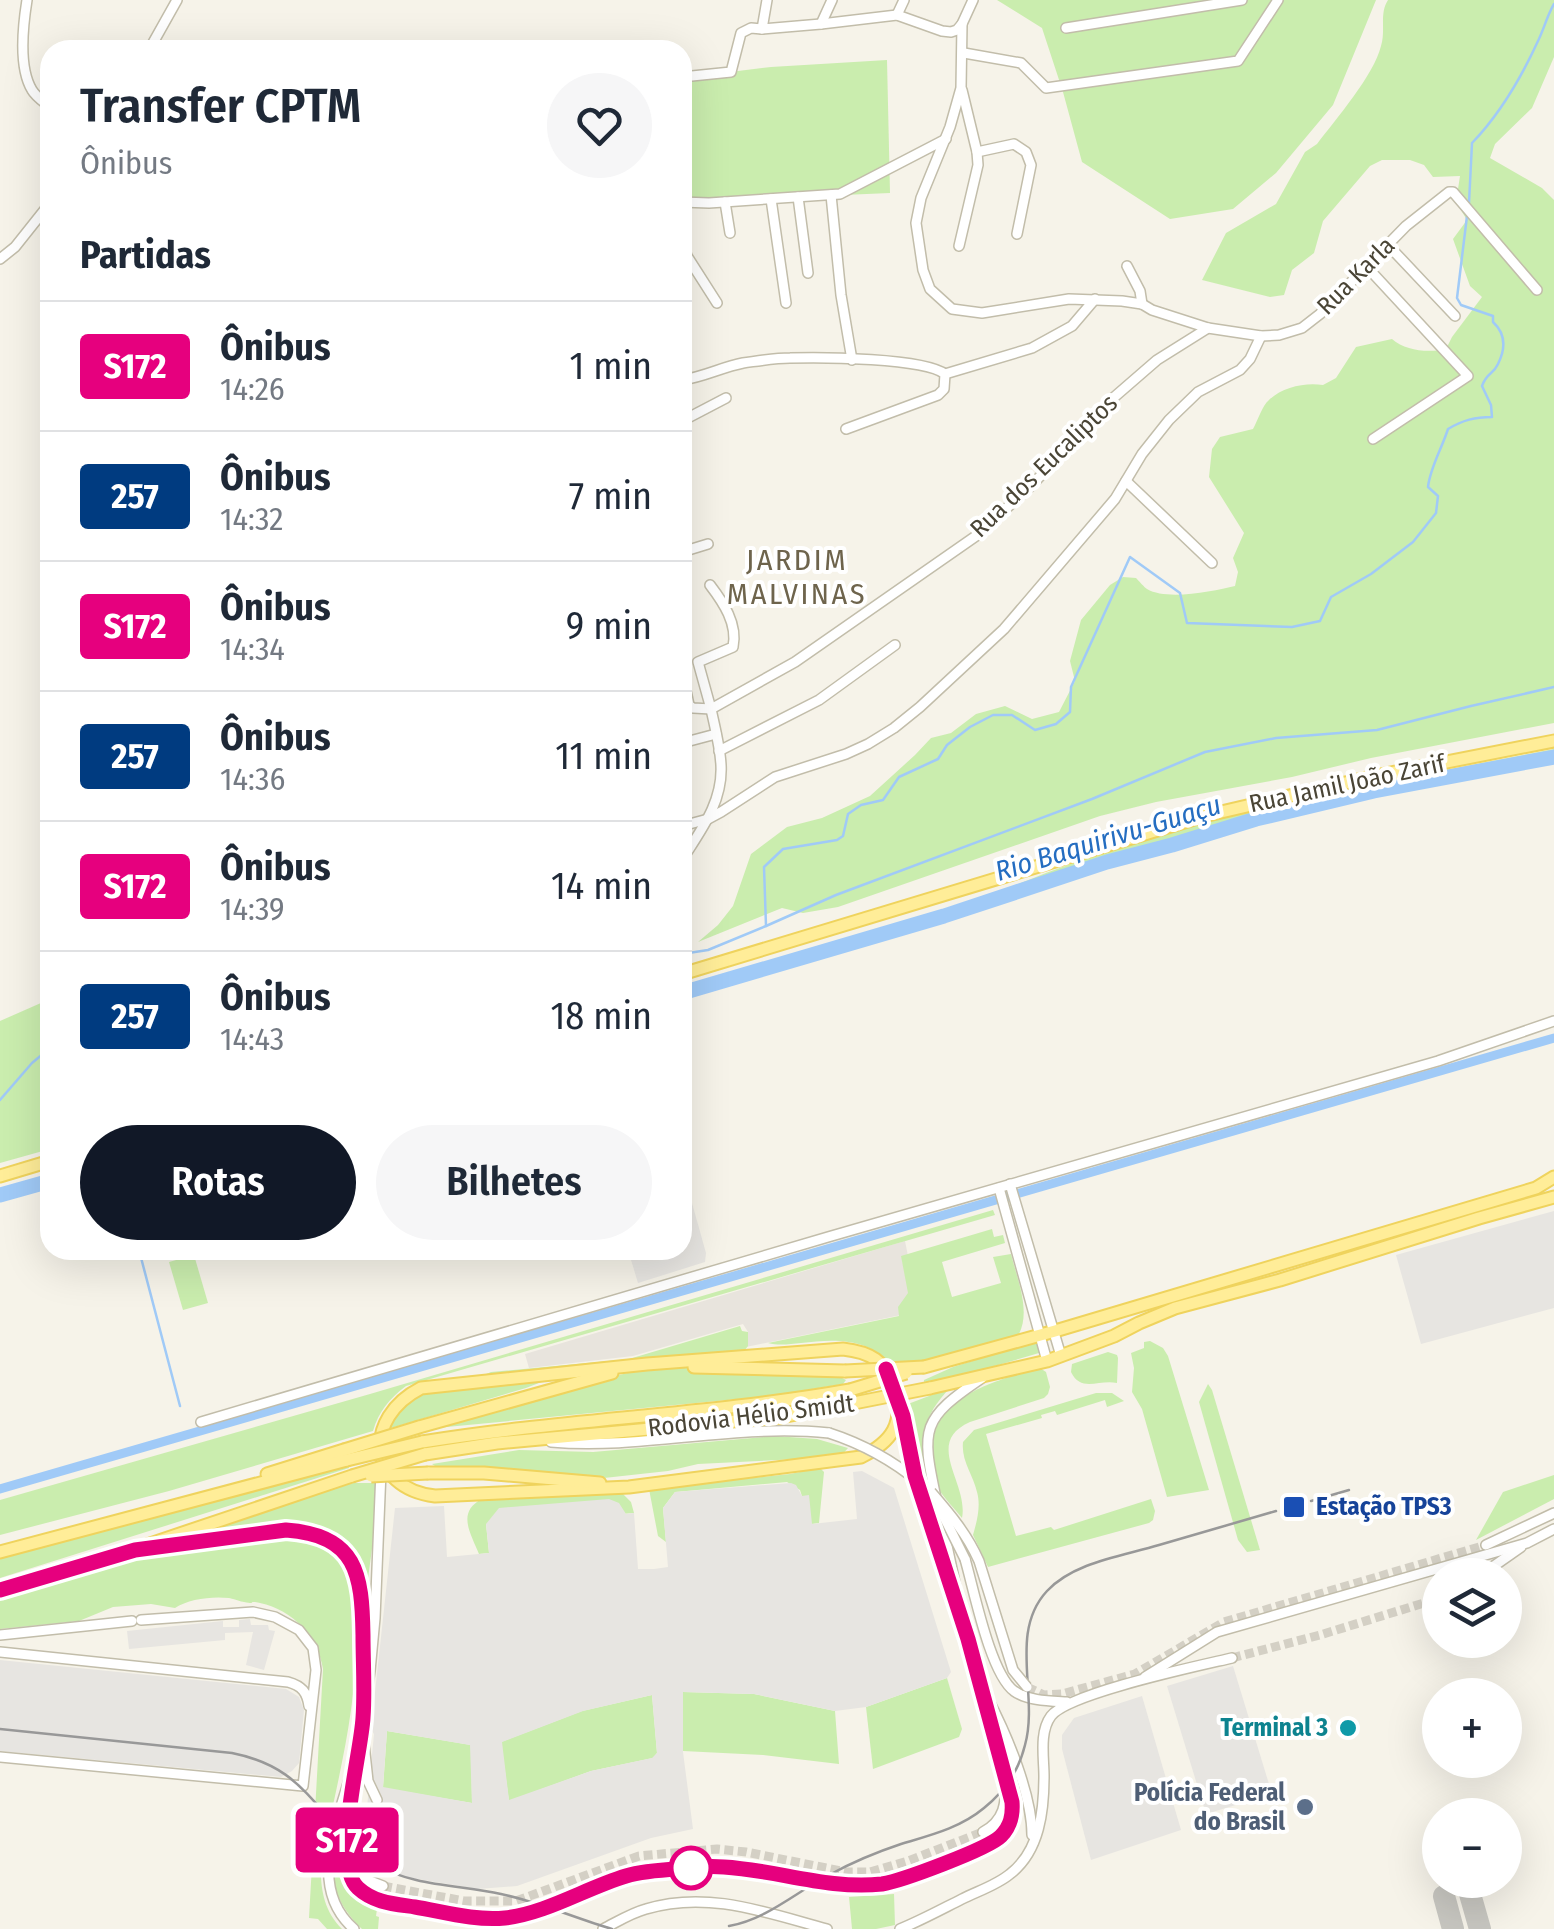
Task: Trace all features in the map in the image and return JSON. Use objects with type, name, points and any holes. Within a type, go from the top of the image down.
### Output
[{"type":"main road","name":"Rua Jamil João Zarif","points":[[692,971],[1204,816],[1374,776],[1554,741]]},
{"type":"main road","points":[[0,1176],[40,1164]]},
{"type":"main road","name":"Rodovia Hélio Smidt","points":[[0,1552],[197,1500],[346,1455],[781,1417],[852,1396],[924,1367],[1536,1188],[1554,1177]]},
{"type":"main road","name":"Rodovia Hélio Smidt","points":[[0,1590],[135,1550],[423,1448],[500,1430],[930,1388],[984,1377],[1062,1356],[1175,1308],[1554,1197]]},
{"type":"main road","points":[[842,1349],[861,1352],[878,1358],[884,1365],[900,1408],[890,1436],[878,1449],[861,1457],[629,1487],[454,1496],[421,1494],[398,1482],[381,1454],[386,1418],[400,1400],[422,1388],[647,1364],[842,1349]]},
{"type":"main road","points":[[346,1455],[419,1427],[647,1364],[845,1371],[924,1367]]},
{"type":"main road","points":[[352,1476],[484,1473],[629,1487]]},
{"type":"street","points":[[27,0],[23,29],[27,76],[32,91],[40,98]]},
{"type":"street","points":[[155,40],[177,0]]},
{"type":"street","points":[[757,28],[767,0]]},
{"type":"street","points":[[821,24],[832,0]]},
{"type":"street","points":[[897,15],[904,0]]},
{"type":"street","points":[[692,75],[731,72],[741,34],[757,28],[897,15],[942,31],[957,30],[973,0]]},
{"type":"street","points":[[1066,28],[1242,0]]},
{"type":"street","points":[[964,53],[1020,64],[1046,88],[1238,62],[1278,0]]},
{"type":"street","points":[[692,202],[840,194],[946,139],[962,88],[962,24]]},
{"type":"street","points":[[959,246],[978,166],[962,88]]},
{"type":"street","name":"Rua Karla","points":[[946,139],[921,198],[916,222],[930,289],[952,310],[982,313],[1047,301],[1095,299],[1142,304],[1208,328],[1279,335],[1302,328],[1340,296],[1388,244],[1449,192],[1536,290]]},
{"type":"street","points":[[977,152],[1014,144],[1026,152],[1031,165],[1018,234]]},
{"type":"street","points":[[831,195],[852,360]]},
{"type":"street","points":[[798,197],[808,273]]},
{"type":"street","points":[[770,199],[786,303]]},
{"type":"street","points":[[725,202],[730,232]]},
{"type":"street","points":[[29,230],[40,210]]},
{"type":"street","points":[[0,259],[40,216]]},
{"type":"street","points":[[1388,244],[1455,316]]},
{"type":"street","points":[[1128,266],[1142,304]]},
{"type":"street","points":[[692,267],[717,303]]},
{"type":"street","points":[[1367,267],[1468,376],[1372,439]]},
{"type":"street","points":[[945,374],[1032,348],[1072,326],[1095,299]]},
{"type":"street","name":"Rua dos Eucaliptos","points":[[712,709],[794,662],[976,536],[1032,485],[1112,399],[1157,360],[1208,328]]},
{"type":"street","points":[[692,823],[708,819],[775,777],[846,754],[882,737],[920,708],[1004,629],[1115,498],[1169,420],[1198,392],[1240,370],[1250,359],[1260,336]]},
{"type":"street","points":[[692,378],[738,364],[786,358],[882,360],[937,368],[945,374]]},
{"type":"street","points":[[846,429],[938,395],[944,390],[945,374]]},
{"type":"street","points":[[692,415],[726,398]]},
{"type":"street","points":[[1126,482],[1212,562]]},
{"type":"street","points":[[692,549],[708,544]]},
{"type":"street","points":[[692,844],[714,808],[720,784],[712,709],[698,662],[734,647],[735,640],[724,602],[710,584]]},
{"type":"street","points":[[719,750],[819,700],[894,645]]},
{"type":"street","points":[[692,707],[712,709]]},
{"type":"street","points":[[692,740],[716,734]]},
{"type":"street","points":[[201,1422],[1000,1192],[1438,1061],[1554,1021]]},
{"type":"street","points":[[1012,1188],[1062,1356]]},
{"type":"street","points":[[1000,1192],[1047,1361]]},
{"type":"street","points":[[983,1832],[996,1824],[1002,1814],[1006,1780],[968,1639],[927,1446],[939,1410],[984,1377]]},
{"type":"street","points":[[900,1408],[930,1529],[968,1639]]},
{"type":"street","points":[[528,1440],[600,1444],[796,1430],[829,1433],[866,1447],[887,1458],[930,1492],[971,1544],[1013,1670],[1027,1688]]},
{"type":"street","points":[[381,1454],[375,1618],[346,1860],[357,1876],[383,1886]]},
{"type":"street","points":[[930,1492],[965,1559],[1000,1674],[1015,1692],[1024,1696],[1069,1702]]},
{"type":"street","points":[[1486,1545],[1554,1513]]},
{"type":"street","points":[[1138,1681],[1216,1632],[1527,1542],[1554,1529]]},
{"type":"street","points":[[135,1550],[286,1530],[323,1536],[338,1547],[351,1561],[362,1599],[362,1728],[368,1781],[377,1800]]},
{"type":"street","points":[[1505,1558],[1527,1542]]},
{"type":"street","points":[[0,1634],[230,1612],[263,1613],[299,1630],[313,1648],[316,1670],[302,1786],[0,1757]]},
{"type":"street","points":[[0,1652],[288,1682],[298,1685],[307,1695],[310,1714]]},
{"type":"street","points":[[900,1929],[1012,1874],[1039,1826],[1044,1806],[1046,1729],[1054,1713],[1069,1702],[1232,1658]]},
{"type":"street","points":[[298,1685],[316,1670]]},
{"type":"street","points":[[980,1683],[1030,1808],[1032,1843]]},
{"type":"street","points":[[354,1929],[337,1910],[328,1868],[362,1728]]},
{"type":"street","points":[[603,1929],[647,1909],[704,1901],[731,1903],[826,1929]]},
{"type":"shaded area","points":[[692,1203],[705,1262],[638,1283],[631,1260],[692,1260]]},
{"type":"shaded area","points":[[1554,1211],[1554,1308],[1421,1344],[1396,1255]]},
{"type":"shaded area","points":[[905,1241],[908,1256],[902,1259],[910,1292],[901,1315],[746,1347],[748,1332],[743,1324],[633,1356],[529,1368],[525,1354]]},
{"type":"shaded area","points":[[862,1471],[894,1488],[951,1672],[947,1678],[866,1707],[835,1711],[754,1694],[683,1692],[683,1752],[693,1829],[651,1838],[517,1886],[478,1889],[368,1868],[362,1860],[374,1734],[371,1729],[395,1508],[444,1506],[447,1557],[489,1553],[486,1524],[499,1508],[609,1499],[619,1503],[626,1514],[634,1513],[638,1569],[654,1569],[668,1567],[663,1508],[675,1492],[791,1483],[802,1496],[809,1495],[812,1524],[857,1519],[853,1472]],"holes":[[[652,1695],[657,1753],[652,1758],[591,1771],[509,1800],[502,1742],[583,1711]],[[387,1731],[470,1745],[472,1803],[383,1787]]]},
{"type":"shaded area","points":[[250,1619],[251,1625],[268,1625],[269,1630],[275,1631],[264,1670],[246,1665],[253,1632],[225,1633],[225,1640],[129,1649],[127,1631],[223,1621],[223,1627],[239,1627],[239,1620]]},
{"type":"shaded area","points":[[0,1660],[286,1689],[299,1697],[304,1710],[299,1763],[281,1777],[0,1751]]},
{"type":"shaded area","points":[[1233,1666],[1272,1794],[1206,1814],[1167,1686]]},
{"type":"shaded area","points":[[1142,1696],[1181,1830],[1091,1860],[1062,1749],[1062,1735],[1074,1718]]},
{"type":"green space","points":[[997,0],[1376,0],[1333,105],[1276,173],[1233,209],[1170,219],[1082,162],[1042,28]]},
{"type":"green space","points":[[1388,0],[1554,0],[1554,57],[1532,108],[1495,144],[1490,158],[1542,188],[1554,200],[1554,723],[1100,816],[838,907],[803,913],[782,908],[698,942],[733,906],[751,854],[787,827],[822,818],[870,796],[931,738],[951,733],[976,714],[1005,706],[1032,719],[1059,712],[1075,681],[1070,661],[1081,620],[1110,585],[1123,577],[1136,578],[1156,593],[1178,595],[1235,586],[1238,572],[1233,558],[1244,533],[1209,477],[1212,449],[1220,437],[1253,429],[1267,403],[1281,392],[1302,385],[1323,385],[1336,378],[1356,347],[1392,339],[1418,350],[1446,349],[1482,297],[1470,286],[1453,239],[1467,220],[1456,202],[1460,176],[1433,177],[1424,165],[1410,160],[1382,160],[1370,166],[1323,221],[1314,253],[1292,270],[1284,295],[1270,297],[1202,280],[1226,233],[1276,204],[1305,152],[1317,144],[1363,83],[1381,46]]},
{"type":"green space","points":[[887,60],[890,193],[692,202],[692,77]]},
{"type":"green space","points":[[1554,749],[1554,754],[1380,786],[1257,816],[1109,856],[1002,895],[999,892],[1134,843],[1272,806]]},
{"type":"green space","points":[[40,1003],[40,1152],[0,1163],[0,1021]]},
{"type":"green space","points":[[993,1210],[995,1215],[406,1386],[385,1406],[373,1431],[169,1491],[0,1535],[0,1500]]},
{"type":"green space","points":[[992,1229],[994,1237],[1003,1235],[1005,1243],[942,1262],[952,1297],[1001,1283],[993,1257],[1011,1254],[1024,1315],[1019,1334],[923,1363],[891,1366],[872,1350],[850,1342],[768,1343],[899,1316],[898,1307],[908,1293],[901,1256]]},
{"type":"green space","points":[[195,1260],[208,1303],[183,1310],[169,1262]]},
{"type":"green space","points":[[740,1326],[748,1332],[744,1351],[484,1375],[629,1359]]},
{"type":"green space","points":[[1150,1341],[1168,1356],[1209,1490],[1167,1497],[1142,1409],[1132,1392],[1131,1353]]},
{"type":"green space","points":[[1033,1342],[1039,1344],[1039,1353],[957,1377],[924,1382],[953,1367]]},
{"type":"green space","points":[[1108,1352],[1118,1358],[1117,1383],[1085,1384],[1071,1372],[1072,1364]]},
{"type":"green space","points":[[669,1367],[846,1380],[843,1384],[769,1396],[436,1428],[569,1388],[635,1371]]},
{"type":"green space","points":[[1040,1368],[1046,1372],[1050,1387],[1044,1398],[970,1422],[956,1431],[950,1441],[962,1518],[934,1480],[934,1435],[941,1419],[953,1405],[985,1386]]},
{"type":"green space","points":[[544,1381],[391,1428],[390,1421],[418,1393]]},
{"type":"green space","points":[[1208,1384],[1260,1550],[1247,1552],[1238,1540],[1199,1402]]},
{"type":"green space","points":[[950,1388],[934,1408],[926,1428],[927,1475],[914,1451],[908,1404]]},
{"type":"green space","points":[[1096,1393],[1112,1393],[1124,1401],[1107,1407],[1105,1400],[1057,1415],[1055,1411],[986,1434],[1016,1536],[1051,1527],[1054,1530],[1151,1499],[1153,1520],[988,1567],[973,1535],[978,1497],[963,1442],[974,1430]]},
{"type":"green space","points":[[775,1436],[817,1439],[848,1448],[840,1457],[698,1464],[604,1478],[438,1468],[432,1464],[519,1450],[593,1452]]},
{"type":"green space","points":[[348,1464],[349,1468],[0,1578],[0,1557]]},
{"type":"green space","points":[[820,1468],[824,1472],[819,1523],[811,1524],[800,1490],[787,1482],[675,1492],[663,1508],[666,1542],[658,1536],[649,1489]]},
{"type":"green space","points":[[1554,1475],[1554,1499],[1476,1540],[1503,1492]]},
{"type":"green space","points":[[353,1483],[377,1483],[378,1504],[365,1601],[358,1568],[346,1546],[328,1532],[282,1524],[201,1535],[200,1531]]},
{"type":"green space","points":[[621,1492],[631,1502],[634,1513],[486,1524],[489,1553],[479,1554],[468,1524],[469,1510],[482,1499]]},
{"type":"green space","points":[[277,1536],[303,1537],[327,1545],[346,1565],[354,1589],[354,1685],[346,1744],[321,1861],[324,1898],[342,1929],[327,1929],[318,1919],[309,1918],[323,1669],[310,1636],[293,1619],[260,1603],[215,1597],[175,1608],[151,1604],[113,1607],[79,1621],[0,1629],[0,1599],[165,1553]]},
{"type":"green space","points":[[947,1678],[962,1729],[959,1737],[873,1769],[866,1707]]},
{"type":"green space","points":[[683,1692],[754,1694],[835,1711],[839,1764],[683,1751]]},
{"type":"green space","points":[[652,1695],[657,1753],[653,1758],[591,1771],[509,1801],[501,1742],[582,1711]]},
{"type":"green space","points":[[387,1731],[471,1745],[472,1803],[383,1788]]},
{"type":"green space","points":[[339,1847],[347,1885],[356,1900],[377,1909],[378,1929],[362,1929],[341,1902],[333,1881],[334,1858]]},
{"type":"green space","points":[[894,1894],[895,1925],[852,1929],[849,1897]]},
{"type":"waterway","points":[[1469,203],[1472,143],[1517,82],[1554,4]]},
{"type":"waterway","points":[[692,952],[708,950],[766,926],[764,867],[783,849],[843,836],[848,814],[861,805],[883,800],[899,777],[938,759],[947,745],[970,727],[993,715],[1012,715],[1035,730],[1056,724],[1070,712],[1071,687],[1130,557],[1180,593],[1187,623],[1292,627],[1320,621],[1331,597],[1371,574],[1413,542],[1436,513],[1438,496],[1428,487],[1448,429],[1469,420],[1492,417],[1482,386],[1498,364],[1503,341],[1493,316],[1461,305],[1457,298],[1467,216]]},
{"type":"waterway","points":[[766,926],[836,895],[1205,752],[1276,738],[1377,730],[1554,687]]},
{"type":"waterway","name":"Rio Baquirivu-Guaçu","points":[[692,990],[1256,819],[1374,791],[1554,757]]},
{"type":"waterway","points":[[0,1489],[1554,1038]]},
{"type":"waterway","points":[[0,1100],[40,1056]]},
{"type":"waterway","name":"Rio Baquirivu-Guaçu","points":[[0,1195],[40,1184]]},
{"type":"waterway","points":[[142,1260],[180,1406]]},
{"type":"taxiway","points":[[1445,1898],[1453,1929]]},
{"type":"taxiway","points":[[1471,1898],[1480,1929]]},
{"type":"tunnel","points":[[1027,1687],[1044,1695],[1062,1694],[1135,1674],[1224,1622],[1486,1545]]},
{"type":"tunnel","points":[[1232,1658],[1422,1604]]},
{"type":"tunnel","points":[[383,1886],[464,1901],[516,1901],[639,1856],[717,1849],[846,1872],[870,1872],[983,1832]]},
{"type":"tram line","points":[[1311,1501],[1349,1490]]},
{"type":"tram line","points":[[729,1926],[769,1911],[856,1861],[955,1826],[998,1795],[1015,1772],[1025,1745],[1029,1626],[1035,1608],[1058,1581],[1100,1561],[1276,1511]]},
{"type":"tram line","points":[[0,1729],[248,1757],[296,1783],[353,1848],[389,1871],[420,1881],[515,1897],[612,1929]]},
{"type":"bus line","name":"S172","points":[[0,1590],[135,1550],[286,1530],[323,1536],[338,1547],[351,1561],[362,1599],[364,1718],[346,1860],[350,1877],[358,1888],[380,1902],[502,1918],[531,1912],[632,1874],[682,1868],[727,1867],[842,1885],[896,1881],[994,1842],[1008,1827],[1013,1812],[968,1639],[930,1529],[903,1416],[886,1369]]},
{"type":"place","name":"Estação TPS3","points":[[1294,1507]]},
{"type":"place","name":"Terminal 3","points":[[1348,1728]]},
{"type":"place","name":"Polícia Federal do Brasil","points":[[1305,1807]]},
{"type":"district","name":"JARDIM MALVINAS","points":[[797,577]]}]
